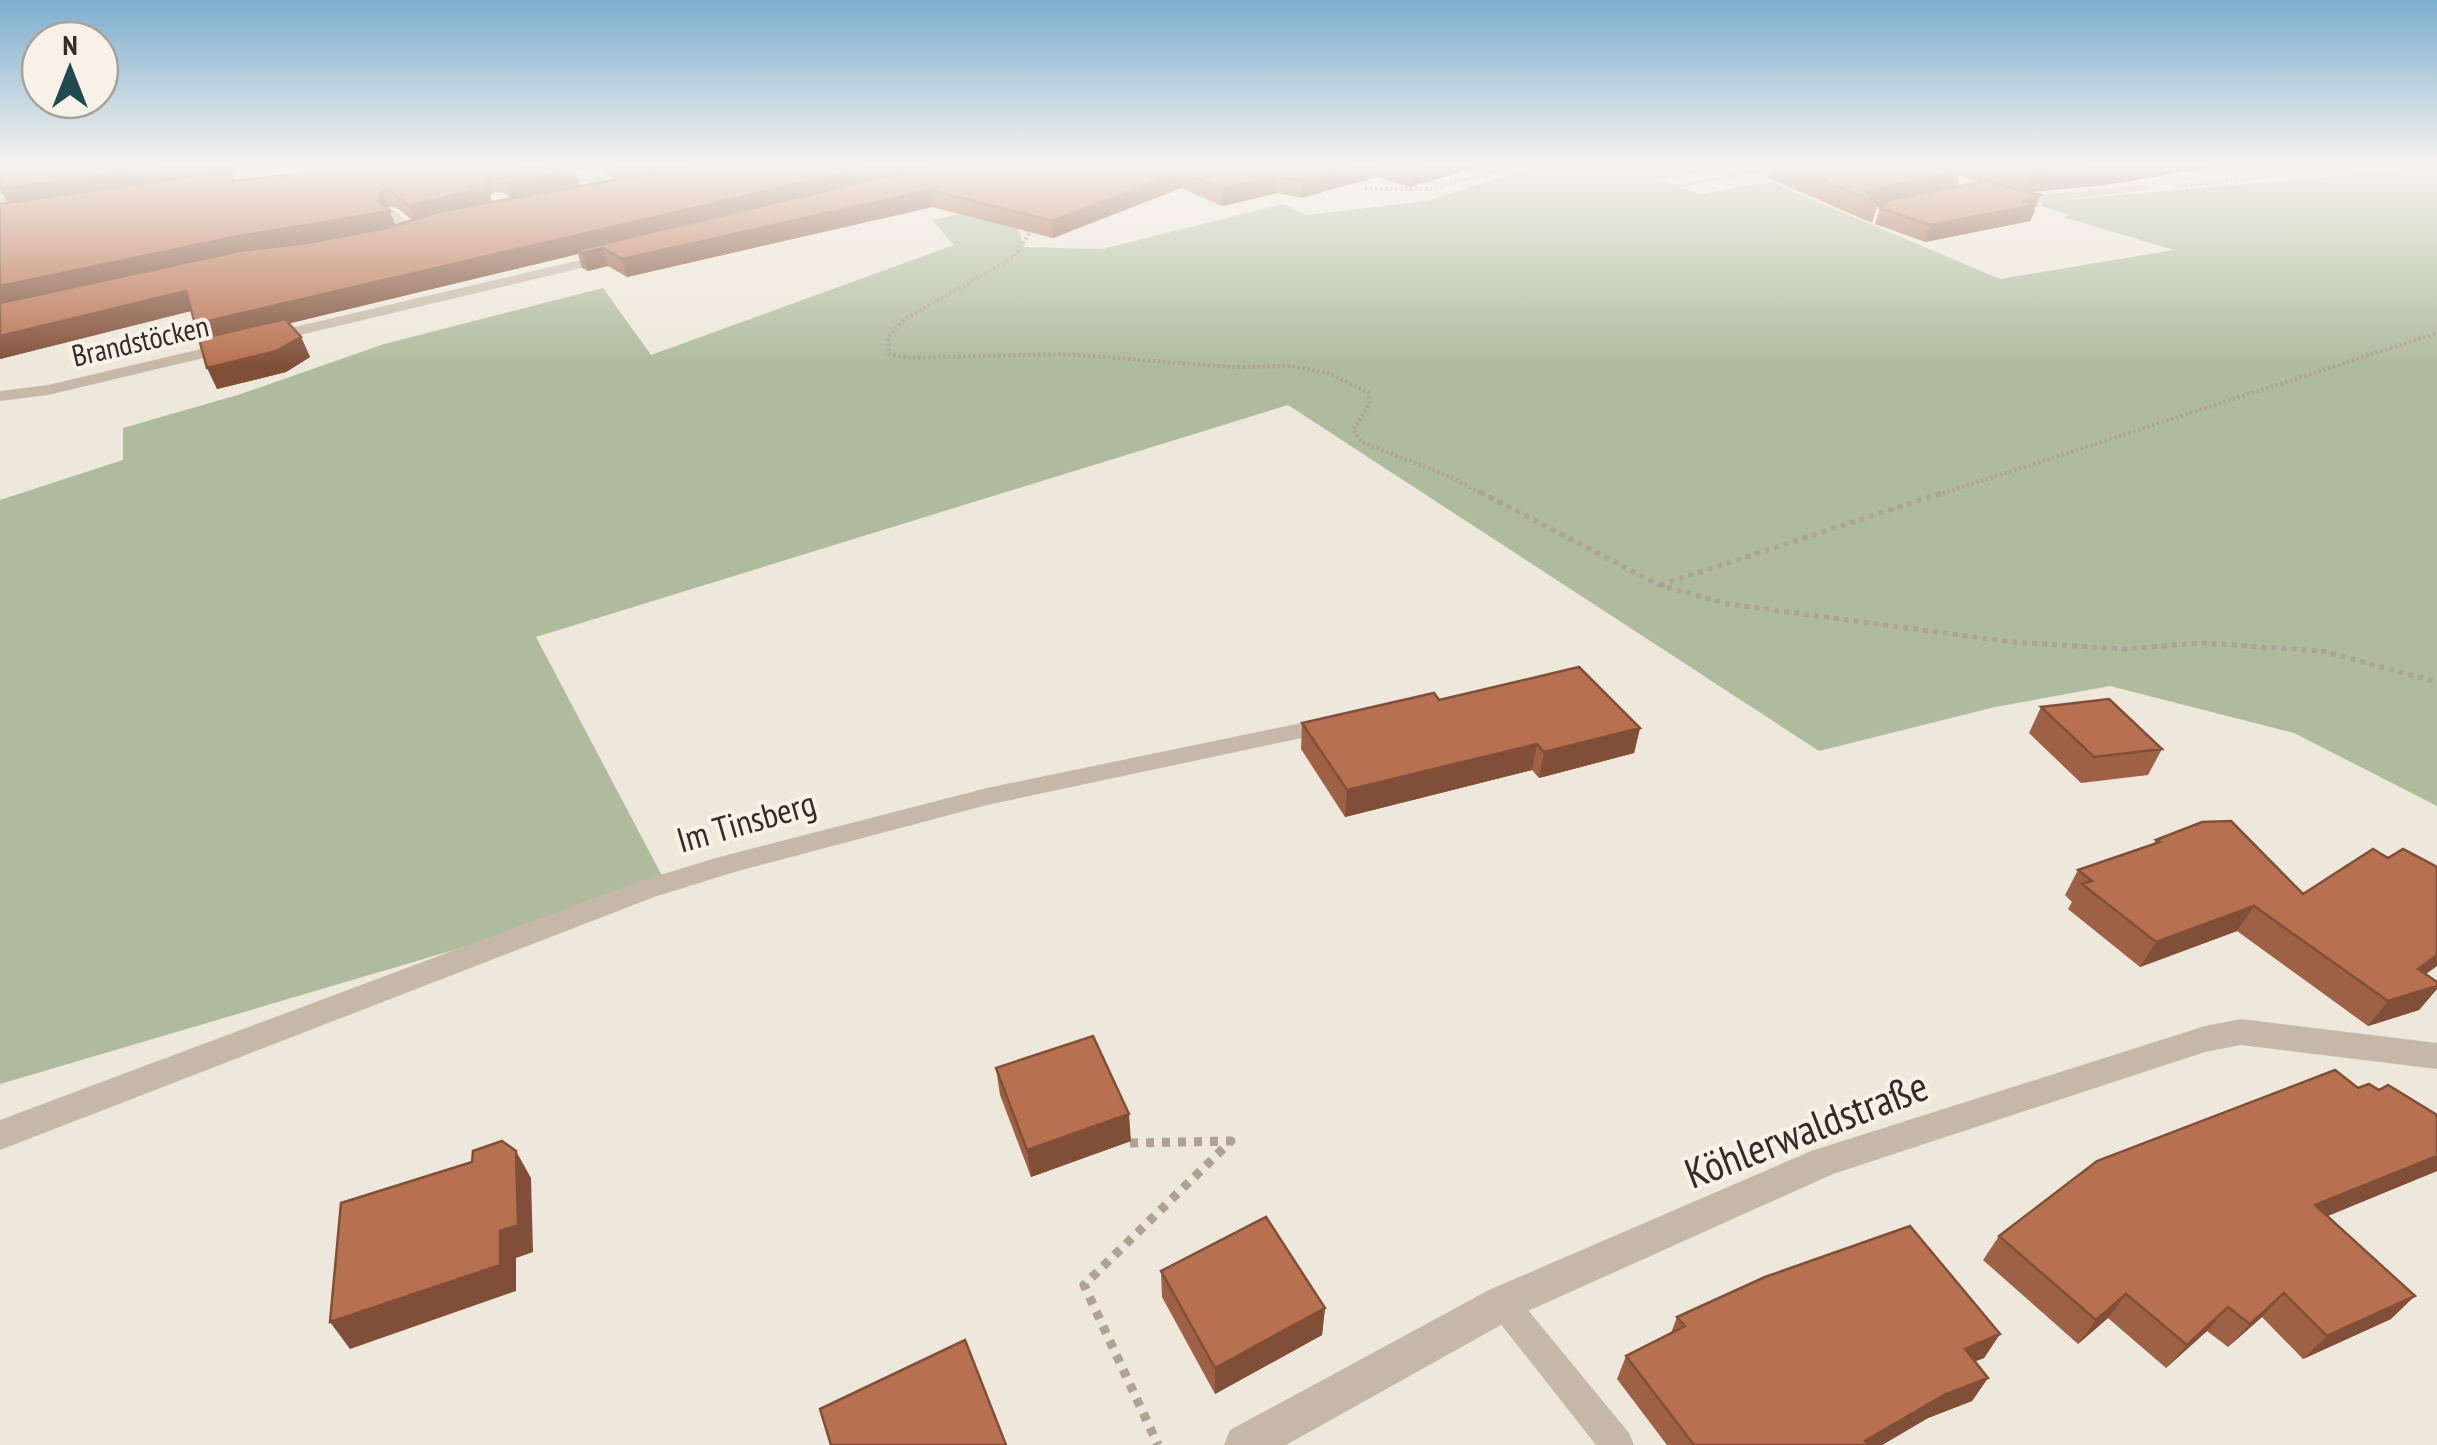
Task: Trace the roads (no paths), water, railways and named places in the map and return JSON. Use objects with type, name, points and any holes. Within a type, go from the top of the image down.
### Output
[{"type":"street","points":[[397,237],[419,230]]},
{"type":"street","name":"Brandstöcken","points":[[0,396],[48,390],[636,250]]},
{"type":"street","name":"Im Tinsberg","points":[[0,1135],[644,890],[722,864],[1120,766],[1369,717]]},
{"type":"street","name":"Köhlerwaldstraße","points":[[1244,1445],[1503,1303],[1824,1162],[2204,1039],[2256,1034],[2437,1056]]},
{"type":"lane","points":[[1503,1303],[1617,1445]]}]
